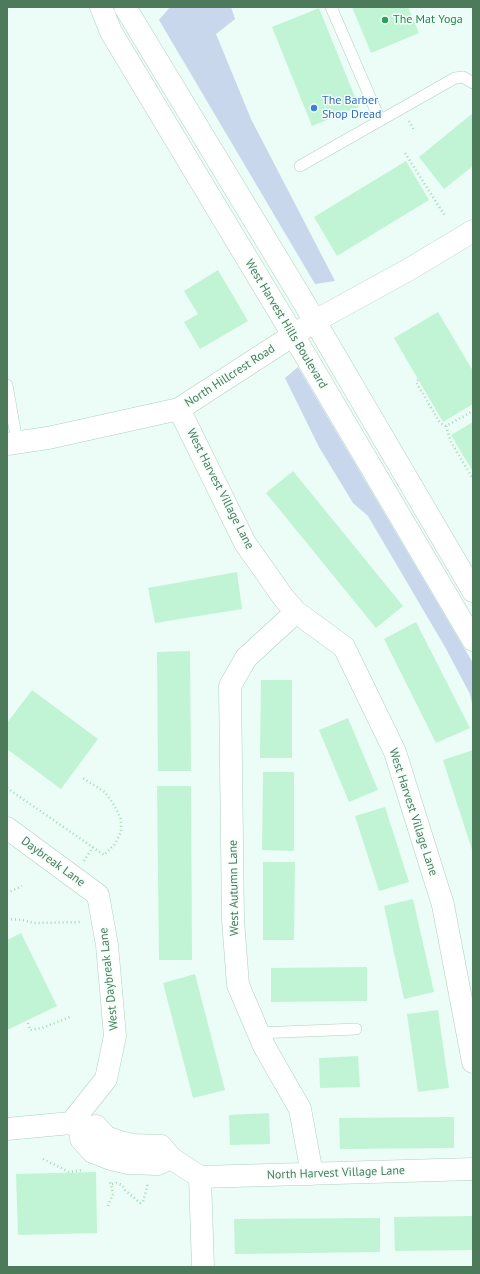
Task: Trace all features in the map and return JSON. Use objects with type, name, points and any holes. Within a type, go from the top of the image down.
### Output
[{"type":"street","name":"West Harvest Hills Boulevard","points":[[101,7],[111,32],[293,335],[473,640]]},
{"type":"street","points":[[126,7],[315,321],[473,591]]},
{"type":"street","name":"North Hillcrest Road","points":[[12,443],[48,438],[179,409],[315,321],[408,270],[473,231]]},
{"type":"street","name":"West Harvest Village Lane","points":[[179,409],[245,543],[283,597],[296,612],[344,647],[395,752],[443,905],[473,1062]]},
{"type":"street","name":"West Autumn Lane","points":[[296,612],[246,658],[230,686],[234,920],[238,985],[264,1046],[300,1109],[312,1174]]},
{"type":"street","name":"Daybreak Lane","points":[[7,828],[98,895]]},
{"type":"street","name":"West Daybreak Lane","points":[[76,1126],[106,1079],[115,1036],[107,945],[98,895]]},
{"type":"street","points":[[7,1130],[96,1126],[106,1137],[120,1142],[133,1145],[161,1146],[172,1158],[200,1177],[203,1267]]},
{"type":"street","name":"North Harvest Village Lane","points":[[200,1177],[473,1169]]},
{"type":"lane","points":[[331,7],[380,120]]},
{"type":"lane","points":[[300,166],[455,78],[463,77],[473,83]]},
{"type":"lane","points":[[7,385],[12,443]]},
{"type":"lane","points":[[258,1033],[356,1029]]},
{"type":"path","points":[[405,154],[445,216]]},
{"type":"path","points":[[418,380],[416,382],[440,423],[446,426],[451,442],[473,479]]},
{"type":"path","points":[[446,426],[473,411]]},
{"type":"path","points":[[7,788],[104,856],[115,844],[121,832],[121,819],[114,805],[104,792],[81,777]]},
{"type":"path","points":[[7,894],[22,886]]},
{"type":"path","points":[[7,919],[22,920],[34,923],[88,922]]},
{"type":"path","points":[[28,1023],[30,1030],[42,1028],[70,1017]]},
{"type":"path","points":[[43,1159],[69,1172],[87,1170]]},
{"type":"path","points":[[107,1178],[111,1184],[113,1194],[108,1206]]},
{"type":"path","points":[[111,1184],[116,1183],[122,1185],[125,1190],[140,1203],[143,1202],[149,1179]]},
{"type":"shaded area","points":[[170,7],[231,7],[235,19],[216,34],[251,119],[335,281],[315,284],[159,20]]},
{"type":"shaded area","points":[[298,367],[473,663],[473,708],[470,694],[445,647],[368,516],[353,503],[319,447],[285,378]]},
{"type":"building","name":"The Mat Yoga","points":[[352,7],[408,7],[419,33],[371,53]]},
{"type":"building","points":[[319,8],[359,107],[312,126],[272,27]]},
{"type":"building","points":[[473,113],[473,166],[444,189],[419,157]]},
{"type":"building","points":[[406,161],[429,200],[337,256],[314,217]]},
{"type":"building","points":[[218,270],[248,321],[200,349],[184,322],[198,314],[184,291]]},
{"type":"building","points":[[438,312],[473,371],[473,404],[443,422],[394,338]]},
{"type":"building","points":[[473,422],[473,472],[451,435]]},
{"type":"building","points":[[293,471],[403,606],[376,628],[266,493]]},
{"type":"building","points":[[237,572],[242,609],[155,623],[148,588]]},
{"type":"building","points":[[416,622],[470,728],[436,743],[384,639]]},
{"type":"building","points":[[190,651],[191,771],[158,771],[157,652]]},
{"type":"building","points":[[261,680],[292,680],[292,758],[260,758]]},
{"type":"building","points":[[32,690],[98,739],[61,789],[7,749],[7,723]]},
{"type":"building","points":[[348,718],[378,790],[349,802],[319,730]]},
{"type":"building","points":[[473,750],[473,853],[443,760]]},
{"type":"building","points":[[263,772],[294,772],[294,851],[262,850]]},
{"type":"building","points":[[157,786],[191,786],[192,960],[159,960]]},
{"type":"building","points":[[385,807],[409,882],[379,891],[355,816]]},
{"type":"building","points":[[263,862],[295,862],[294,940],[263,940]]},
{"type":"building","points":[[413,899],[434,992],[404,999],[384,906]]},
{"type":"building","points":[[21,933],[57,1006],[7,1030],[7,940]]},
{"type":"building","points":[[367,967],[367,1001],[271,1002],[271,968]]},
{"type":"building","points":[[195,974],[225,1090],[193,1098],[163,983]]},
{"type":"building","points":[[438,1010],[449,1088],[418,1092],[407,1014]]},
{"type":"building","points":[[358,1056],[360,1087],[320,1088],[319,1058]]},
{"type":"building","points":[[269,1113],[270,1144],[230,1145],[229,1115]]},
{"type":"building","points":[[454,1117],[454,1148],[340,1149],[339,1118]]},
{"type":"building","points":[[96,1172],[97,1233],[18,1235],[16,1174]]},
{"type":"building","points":[[473,1216],[473,1250],[395,1251],[394,1217]]},
{"type":"building","points":[[380,1218],[380,1252],[235,1254],[234,1219]]},
{"type":"place","name":"The Mat Yoga","points":[[385,20]]},
{"type":"place","name":"The Barber Shop Dread","points":[[314,108]]}]
